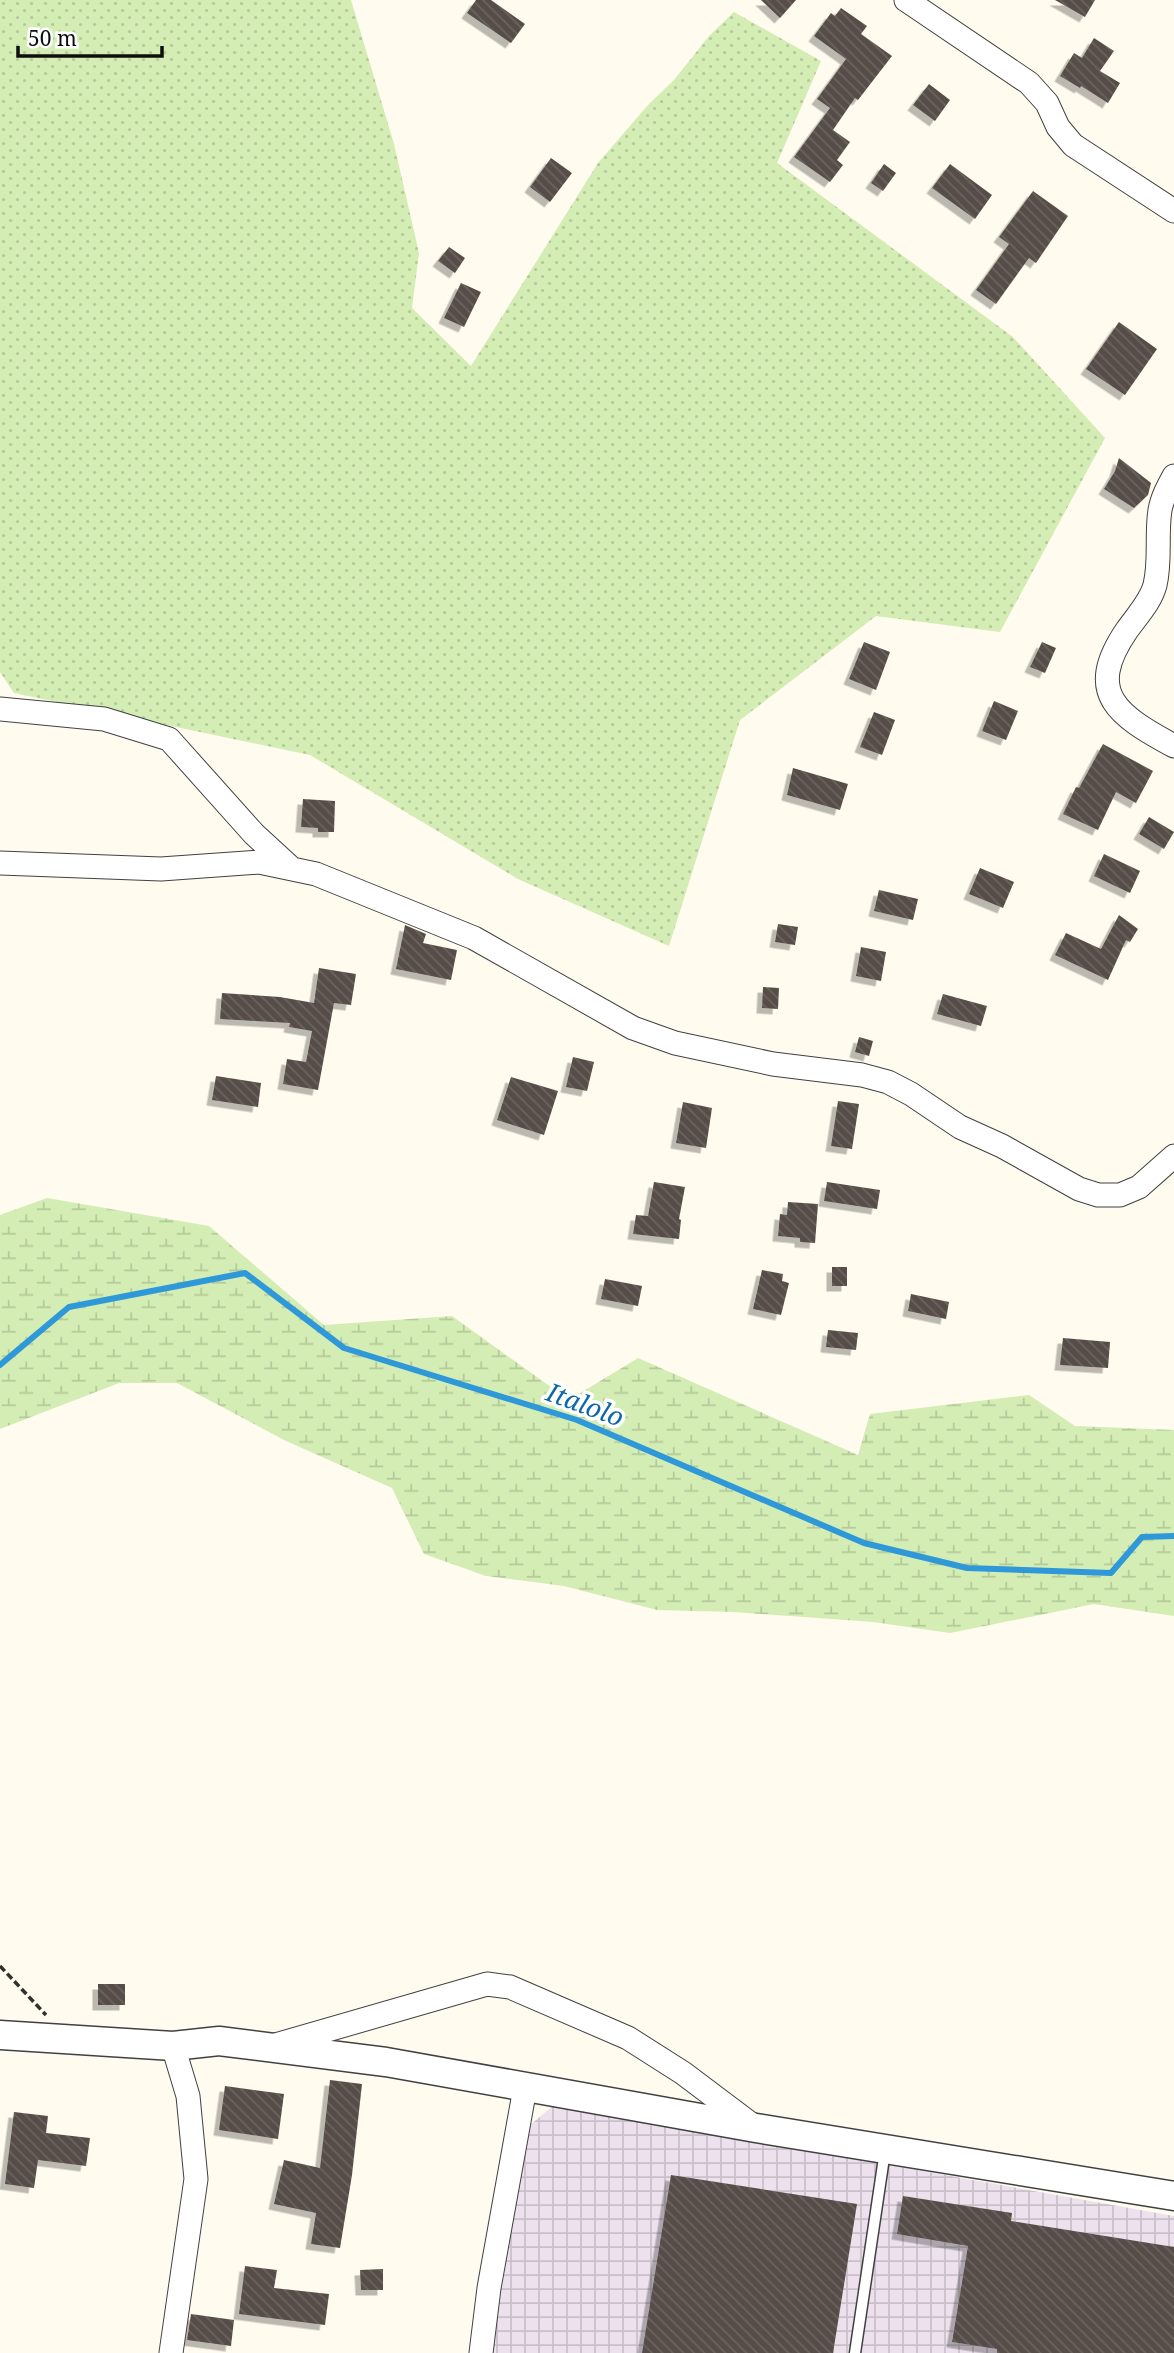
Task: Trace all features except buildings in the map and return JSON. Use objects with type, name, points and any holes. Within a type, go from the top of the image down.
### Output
[{"type":"street","points":[[906,0],[1029,83],[1047,103],[1058,127],[1073,145],[1174,211]]},
{"type":"street","points":[[1174,476],[1165,492],[1160,511],[1158,571],[1153,592],[1113,650],[1106,678],[1109,692],[1118,710],[1139,727],[1174,746]]},
{"type":"street","points":[[0,709],[104,719],[169,738],[254,834],[291,867]]},
{"type":"street","points":[[0,863],[161,869],[259,862],[291,867],[343,884],[474,938],[633,1028],[657,1038],[773,1064],[862,1075],[888,1082],[960,1127],[1002,1146],[1079,1189],[1098,1195],[1120,1195],[1139,1187],[1174,1156]]},
{"type":"street","points":[[268,2047],[487,1984],[510,1987],[628,2038],[683,2073],[756,2128]]},
{"type":"street","points":[[0,2035],[173,2046],[219,2041],[386,2062],[756,2128],[1174,2196]]},
{"type":"street","points":[[171,2353],[196,2179],[188,2096],[173,2046]]},
{"type":"street","points":[[481,2353],[489,2288],[525,2088]]},
{"type":"lane","points":[[855,2353],[886,2148]]},
{"type":"path","points":[[0,1966],[69,2040]]},
{"type":"shaded area","points":[[554,2105],[1174,2216],[1174,2353],[492,2353],[518,2135]]},
{"type":"green space","points":[[0,0],[351,0],[394,144],[419,253],[412,308],[471,366],[598,163],[648,105],[674,80],[709,36],[734,12],[821,61],[777,163],[1013,337],[1105,438],[1000,632],[876,616],[740,720],[669,946],[518,879],[310,755],[14,693],[0,672]]},
{"type":"green space","points":[[47,1198],[209,1226],[324,1325],[452,1316],[569,1400],[638,1358],[858,1455],[870,1414],[1029,1395],[1075,1426],[1174,1430],[1174,1616],[1094,1604],[950,1633],[873,1622],[733,1612],[657,1610],[564,1586],[486,1576],[424,1554],[392,1488],[286,1441],[177,1383],[119,1383],[0,1429],[0,1215]]},
{"type":"waterway","name":"Italolo","points":[[0,1365],[69,1307],[245,1273],[344,1348],[577,1420],[864,1543],[967,1568],[1111,1573],[1142,1537],[1174,1536]]}]
